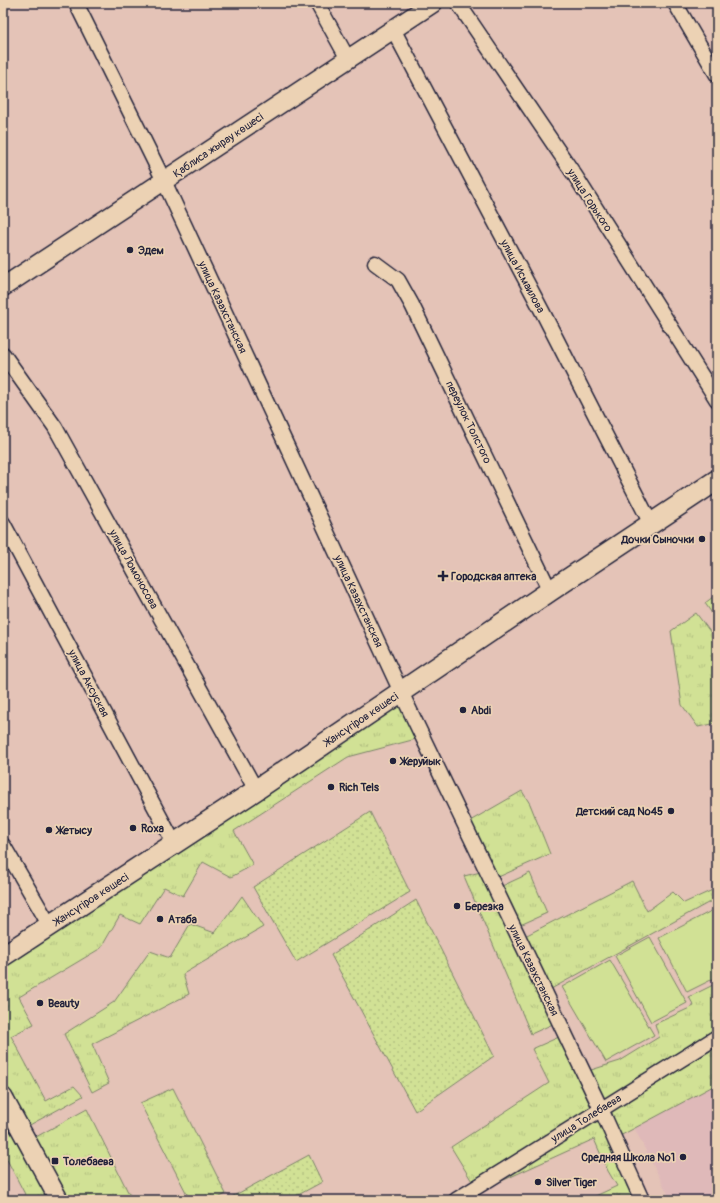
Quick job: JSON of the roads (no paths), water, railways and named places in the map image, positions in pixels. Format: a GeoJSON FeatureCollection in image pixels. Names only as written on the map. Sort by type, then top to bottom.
{"type":"FeatureCollection","features":[{"type":"Feature","properties":{"kind":"main road","name":"Жансүгіров көшесі"},"geometry":{"type":"LineString","coordinates":[[3,956],[256,790],[550,590],[717,480]]}},
{"type":"Feature","properties":{"kind":"street","name":"улица Казахстанская"},"geometry":{"type":"LineString","coordinates":[[76,3],[164,181],[401,692],[601,1109],[642,1200]]}},
{"type":"Feature","properties":{"kind":"street"},"geometry":{"type":"LineString","coordinates":[[318,3],[348,59]]}},
{"type":"Feature","properties":{"kind":"street","name":"Қаблиса жырау көшесі"},"geometry":{"type":"LineString","coordinates":[[3,287],[432,3]]}},
{"type":"Feature","properties":{"kind":"street","name":"улица Горького"},"geometry":{"type":"LineString","coordinates":[[458,3],[576,177],[717,400]]}},
{"type":"Feature","properties":{"kind":"street"},"geometry":{"type":"LineString","coordinates":[[675,3],[717,75]]}},
{"type":"Feature","properties":{"kind":"street","name":"улица Исмаилова"},"geometry":{"type":"LineString","coordinates":[[393,30],[542,311],[651,524]]}},
{"type":"Feature","properties":{"kind":"street","name":"переулок Толстого"},"geometry":{"type":"LineString","coordinates":[[375,263],[398,280],[412,305],[550,590]]}},
{"type":"Feature","properties":{"kind":"street","name":"улица Ломоносова"},"geometry":{"type":"LineString","coordinates":[[3,354],[55,427],[256,790]]}},
{"type":"Feature","properties":{"kind":"street","name":"улица Аксуская"},"geometry":{"type":"LineString","coordinates":[[3,523],[174,843]]}},
{"type":"Feature","properties":{"kind":"street"},"geometry":{"type":"LineString","coordinates":[[3,845],[50,926]]}},
{"type":"Feature","properties":{"kind":"street","name":"улица Толебаева"},"geometry":{"type":"LineString","coordinates":[[456,1200],[717,1037]]}},
{"type":"Feature","properties":{"kind":"street"},"geometry":{"type":"LineString","coordinates":[[3,1097],[59,1200]]}},
{"type":"Feature","properties":{"kind":"place","name":"Эдем"},"geometry":{"type":"Point","coordinates":[130,250]}},
{"type":"Feature","properties":{"kind":"place","name":"Дочки Сыночки"},"geometry":{"type":"Point","coordinates":[702,539]}},
{"type":"Feature","properties":{"kind":"place","name":"Городская аптека"},"geometry":{"type":"Point","coordinates":[443,576]}},
{"type":"Feature","properties":{"kind":"place","name":"Abdi"},"geometry":{"type":"Point","coordinates":[463,710]}},
{"type":"Feature","properties":{"kind":"place","name":"Жеруйык"},"geometry":{"type":"Point","coordinates":[393,761]}},
{"type":"Feature","properties":{"kind":"place","name":"Rich Tels"},"geometry":{"type":"Point","coordinates":[331,787]}},
{"type":"Feature","properties":{"kind":"place","name":"Детский сад №45"},"geometry":{"type":"Point","coordinates":[671,811]}},
{"type":"Feature","properties":{"kind":"place","name":"Roxa"},"geometry":{"type":"Point","coordinates":[133,828]}},
{"type":"Feature","properties":{"kind":"place","name":"Жетысу"},"geometry":{"type":"Point","coordinates":[49,830]}},
{"type":"Feature","properties":{"kind":"place","name":"Березка"},"geometry":{"type":"Point","coordinates":[457,906]}},
{"type":"Feature","properties":{"kind":"place","name":"Атаба"},"geometry":{"type":"Point","coordinates":[160,919]}},
{"type":"Feature","properties":{"kind":"place","name":"Beauty"},"geometry":{"type":"Point","coordinates":[40,1003]}},
{"type":"Feature","properties":{"kind":"place","name":"Средняя Школа №1"},"geometry":{"type":"Point","coordinates":[683,1157]}},
{"type":"Feature","properties":{"kind":"place","name":"Толебаева"},"geometry":{"type":"Point","coordinates":[55,1161]}},
{"type":"Feature","properties":{"kind":"place","name":"Silver Tiger"},"geometry":{"type":"Point","coordinates":[538,1182]}}]}
